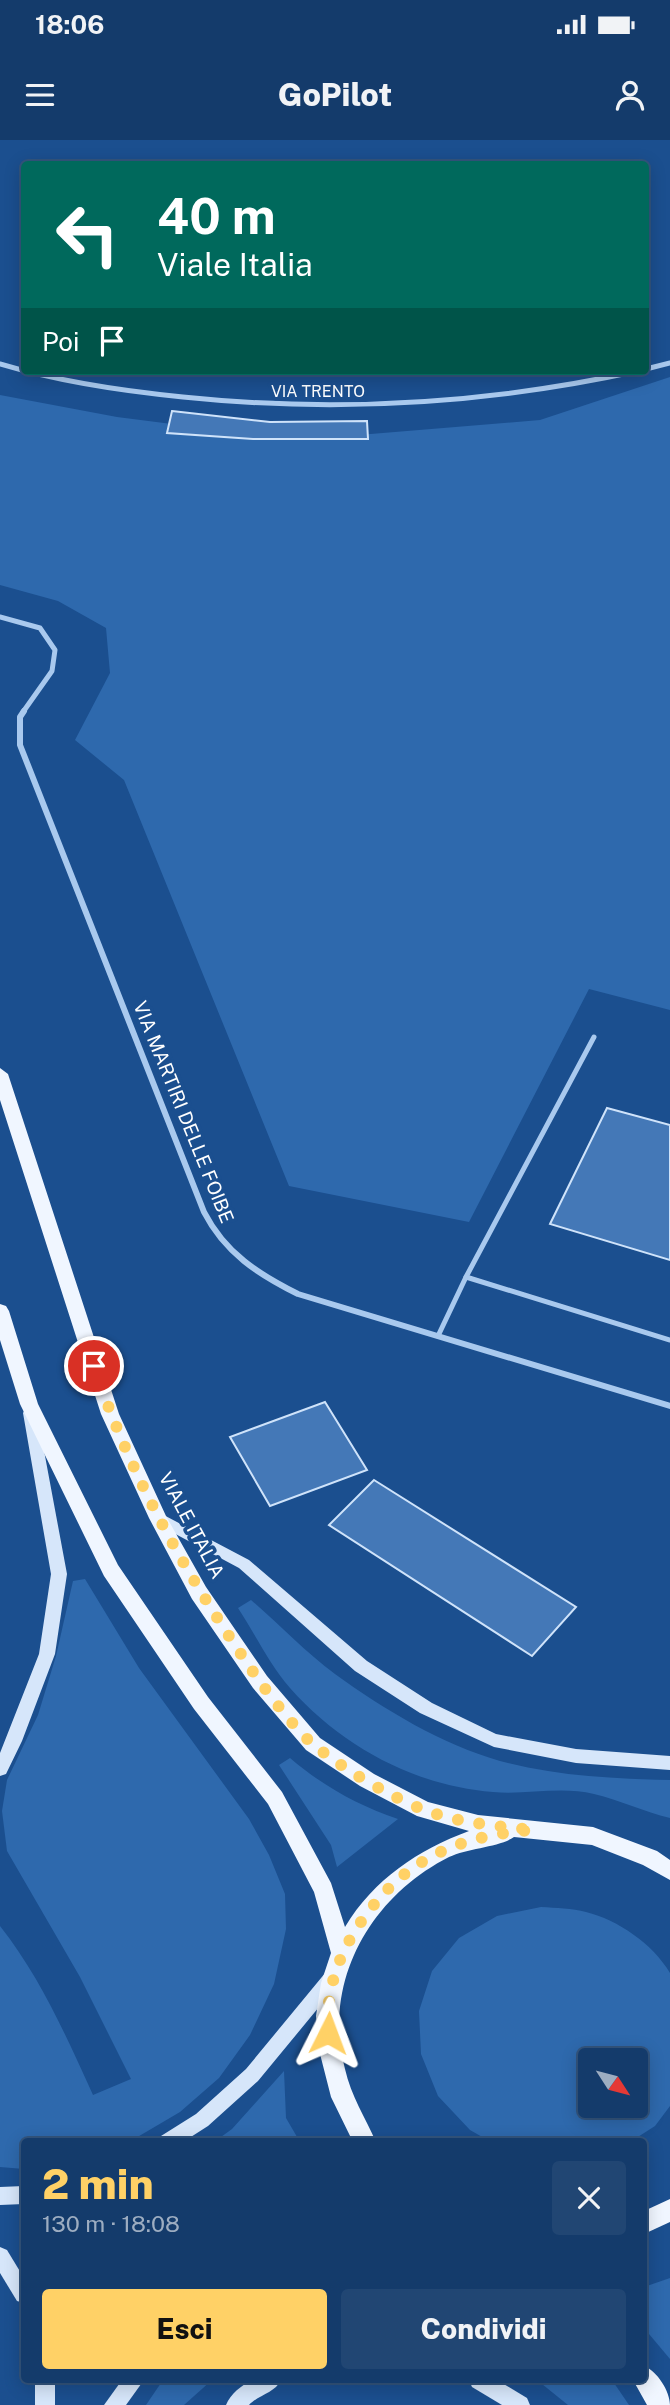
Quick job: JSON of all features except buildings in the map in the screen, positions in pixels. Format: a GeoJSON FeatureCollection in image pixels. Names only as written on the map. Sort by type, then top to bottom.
{"type":"FeatureCollection","features":[{"type":"Feature","properties":{"kind":"main road","name":"VIALE ITALIA"},"geometry":{"type":"LineString","coordinates":[[0,1074],[110,1414],[158,1518],[199,1593],[245,1660],[313,1744],[367,1780],[424,1810],[478,1824],[593,1836],[660,1856],[670,1871]]}},
{"type":"Feature","properties":{"kind":"main road"},"geometry":{"type":"LineString","coordinates":[[0,1311],[29,1404],[59,1574],[47,1654],[14,1741],[0,1769]]}},
{"type":"Feature","properties":{"kind":"main road"},"geometry":{"type":"LineString","coordinates":[[29,1404],[111,1570],[201,1703],[275,1798],[324,1890],[342,1953]]}},
{"type":"Feature","properties":{"kind":"main road"},"geometry":{"type":"LineString","coordinates":[[158,1518],[244,1564],[361,1667],[437,1713],[494,1740],[576,1756],[670,1763]]}},
{"type":"Feature","properties":{"kind":"main road","name":"VIALE ITALIA"},"geometry":{"type":"LineString","coordinates":[[362,2138],[338,2088],[329,2053],[327,2014],[333,1977],[342,1953],[374,1901],[401,1876],[433,1855],[467,1841],[500,1833],[534,1830]]}},
{"type":"Feature","properties":{"kind":"main road","name":"VIALE ITALIA"},"geometry":{"type":"LineString","coordinates":[[173,2138],[202,2120],[252,2075],[333,1977]]}},
{"type":"Feature","properties":{"kind":"main road"},"geometry":{"type":"LineString","coordinates":[[0,2196],[21,2195]]}},
{"type":"Feature","properties":{"kind":"main road"},"geometry":{"type":"LineString","coordinates":[[647,2222],[670,2210]]}},
{"type":"Feature","properties":{"kind":"main road"},"geometry":{"type":"LineString","coordinates":[[0,2256],[21,2289]]}},
{"type":"Feature","properties":{"kind":"main road"},"geometry":{"type":"LineString","coordinates":[[44,2383],[45,2405]]}},
{"type":"Feature","properties":{"kind":"main road"},"geometry":{"type":"LineString","coordinates":[[114,2405],[132,2383]]}},
{"type":"Feature","properties":{"kind":"main road"},"geometry":{"type":"LineString","coordinates":[[236,2405],[247,2393],[265,2383]]}},
{"type":"Feature","properties":{"kind":"main road"},"geometry":{"type":"LineString","coordinates":[[484,2383],[520,2405]]}},
{"type":"Feature","properties":{"kind":"main road"},"geometry":{"type":"LineString","coordinates":[[647,2383],[661,2405]]}},
{"type":"Feature","properties":{"kind":"street"},"geometry":{"type":"LineString","coordinates":[[649,368],[670,363]]}},
{"type":"Feature","properties":{"kind":"street","name":"VIA TRENTO"},"geometry":{"type":"LineString","coordinates":[[0,364],[21,369]]}},
{"type":"Feature","properties":{"kind":"street","name":"VIA TRENTO"},"geometry":{"type":"LineString","coordinates":[[44,375],[144,393],[302,405],[462,399],[539,390],[617,375]]}},
{"type":"Feature","properties":{"kind":"street","name":"VIA MARTIRI DELLE FOIBE"},"geometry":{"type":"LineString","coordinates":[[0,617],[40,628],[55,650],[52,671],[20,717],[20,745],[211,1227],[229,1251],[260,1276],[298,1294],[670,1406]]}},
{"type":"Feature","properties":{"kind":"lane"},"geometry":{"type":"LineString","coordinates":[[438,1336],[466,1277],[594,1037]]}},
{"type":"Feature","properties":{"kind":"lane"},"geometry":{"type":"LineString","coordinates":[[466,1277],[670,1340]]}},
{"type":"Feature","properties":{"kind":"shaded area"},"geometry":{"type":"Polygon","coordinates":[[[670,377],[670,1010],[589,989],[469,1222],[289,1186],[124,780],[75,740],[110,673],[106,628],[58,601],[0,585],[0,395],[117,417],[298,440],[540,420],[670,377]]]}},
{"type":"Feature","properties":{"kind":"shaded area"},"geometry":{"type":"Polygon","coordinates":[[[85,1579],[139,1668],[249,1819],[269,1855],[285,1894],[286,1929],[274,1984],[250,2035],[219,2078],[180,2112],[136,2138],[21,2138],[21,2169],[0,2167],[0,1926],[40,1987],[63,2029],[93,2095],[131,2079],[80,1977],[7,1851],[2,1811],[7,1780],[38,1715],[56,1656],[73,1581],[85,1579]]]}},
{"type":"Feature","properties":{"kind":"shaded area"},"geometry":{"type":"Polygon","coordinates":[[[251,1600],[335,1674],[414,1725],[478,1754],[521,1766],[585,1776],[670,1780],[670,1818],[582,1792],[505,1793],[464,1788],[436,1782],[382,1760],[333,1728],[290,1688],[238,1608],[251,1600]]]}},
{"type":"Feature","properties":{"kind":"shaded area"},"geometry":{"type":"Polygon","coordinates":[[[290,1758],[341,1794],[398,1819],[337,1867],[331,1845],[279,1765],[290,1758]]]}},
{"type":"Feature","properties":{"kind":"shaded area"},"geometry":{"type":"Polygon","coordinates":[[[541,1907],[570,1909],[598,1916],[622,1927],[654,1952],[670,1973],[670,2106],[655,2126],[636,2138],[484,2138],[470,2130],[438,2096],[421,2054],[419,2011],[432,1971],[459,1938],[497,1916],[541,1907]]]}},
{"type":"Feature","properties":{"kind":"shaded area"},"geometry":{"type":"Polygon","coordinates":[[[284,2071],[286,2118],[298,2138],[220,2138],[232,2129],[284,2071]]]}},
{"type":"Feature","properties":{"kind":"shaded area"},"geometry":{"type":"Polygon","coordinates":[[[670,2278],[670,2359],[647,2332],[647,2286],[670,2278]]]}},
{"type":"Feature","properties":{"kind":"shaded area"},"geometry":{"type":"Polygon","coordinates":[[[161,2383],[209,2383],[184,2405],[146,2405],[161,2383]]]}},
{"type":"Feature","properties":{"kind":"shaded area"},"geometry":{"type":"Polygon","coordinates":[[[541,2383],[614,2383],[629,2405],[568,2405],[541,2383]]]}},
{"type":"Feature","properties":{"kind":"route"},"geometry":{"type":"LineString","coordinates":[[94,1366],[110,1414],[158,1518],[199,1593],[260,1682],[313,1744],[367,1780],[424,1810],[478,1824],[534,1830],[500,1833],[467,1841],[433,1855],[401,1876],[374,1901],[342,1953],[333,1977],[327,2014],[328,2033]]}}]}
